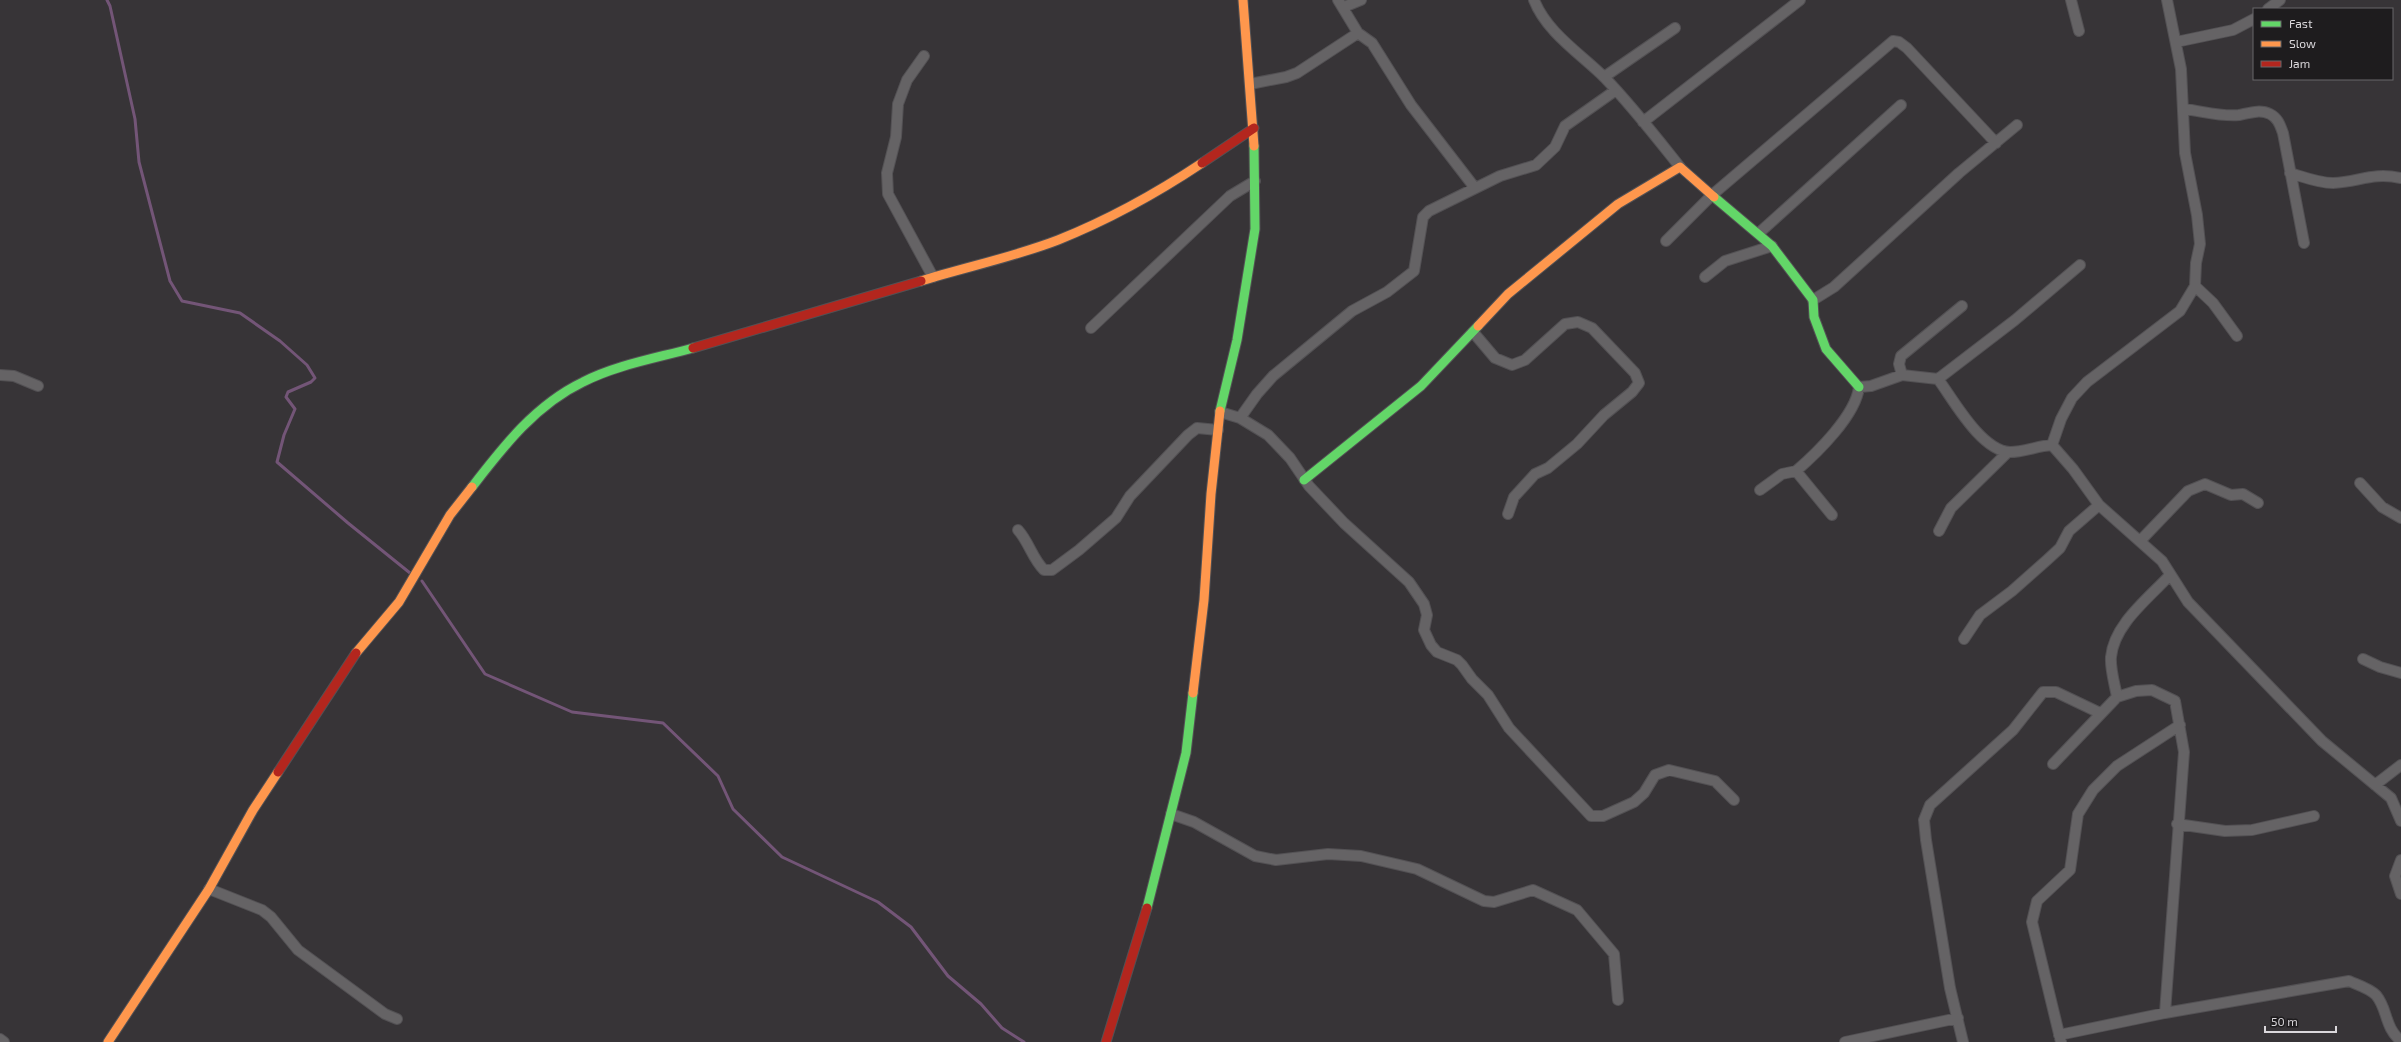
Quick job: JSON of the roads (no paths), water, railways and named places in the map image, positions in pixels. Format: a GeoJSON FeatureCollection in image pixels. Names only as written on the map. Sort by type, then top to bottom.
{"type":"FeatureCollection","features":[{"type":"Feature","properties":{"kind":"street"},"geometry":{"type":"LineString","coordinates":[[1106,1042],[1157,874],[1171,814],[1181,783],[1186,753],[1203,607],[1220,412],[1237,340],[1255,229],[1254,128],[1243,0]]}},
{"type":"Feature","properties":{"kind":"street"},"geometry":{"type":"LineString","coordinates":[[1361,0],[1341,4],[1358,33],[1372,44],[1411,105],[1475,188]]}},
{"type":"Feature","properties":{"kind":"street"},"geometry":{"type":"LineString","coordinates":[[1534,0],[1537,8],[1557,33],[1604,77],[1695,182],[1759,232],[1772,246],[1813,300],[1814,317],[1826,348],[1859,387],[1858,398],[1838,427],[1812,457],[1796,471],[1782,474],[1760,490]]}},
{"type":"Feature","properties":{"kind":"street"},"geometry":{"type":"LineString","coordinates":[[1643,122],[1800,0]]}},
{"type":"Feature","properties":{"kind":"street"},"geometry":{"type":"LineString","coordinates":[[2071,0],[2079,31]]}},
{"type":"Feature","properties":{"kind":"street"},"geometry":{"type":"LineString","coordinates":[[2052,445],[2061,419],[2072,398],[2087,382],[2180,311],[2195,286],[2196,263],[2200,244],[2197,215],[2186,153],[2181,70],[2167,0]]}},
{"type":"Feature","properties":{"kind":"street"},"geometry":{"type":"LineString","coordinates":[[2269,8],[2280,0]]}},
{"type":"Feature","properties":{"kind":"street"},"geometry":{"type":"LineString","coordinates":[[2176,42],[2233,30],[2253,20]]}},
{"type":"Feature","properties":{"kind":"street"},"geometry":{"type":"LineString","coordinates":[[1604,77],[1675,28]]}},
{"type":"Feature","properties":{"kind":"street"},"geometry":{"type":"LineString","coordinates":[[1250,84],[1286,77],[1297,73],[1358,33]]}},
{"type":"Feature","properties":{"kind":"street"},"geometry":{"type":"LineString","coordinates":[[1666,241],[1712,195],[1893,42],[1899,42],[1907,48],[1996,143]]}},
{"type":"Feature","properties":{"kind":"street"},"geometry":{"type":"LineString","coordinates":[[924,56],[907,80],[898,104],[896,137],[887,173],[888,194],[933,277]]}},
{"type":"Feature","properties":{"kind":"street"},"geometry":{"type":"LineString","coordinates":[[1240,418],[1257,394],[1273,376],[1352,311],[1387,292],[1414,271],[1423,217],[1435,206],[1500,176],[1536,165],[1555,148],[1565,126],[1616,90]]}},
{"type":"Feature","properties":{"kind":"street"},"geometry":{"type":"LineString","coordinates":[[1759,232],[1901,105]]}},
{"type":"Feature","properties":{"kind":"street"},"geometry":{"type":"LineString","coordinates":[[2184,109],[2218,114],[2238,115],[2260,111],[2269,113],[2278,120],[2304,243]]}},
{"type":"Feature","properties":{"kind":"street"},"geometry":{"type":"LineString","coordinates":[[1813,300],[1834,287],[2017,124]]}},
{"type":"Feature","properties":{"kind":"street"},"geometry":{"type":"LineString","coordinates":[[108,1042],[209,890],[253,810],[338,678],[366,639],[399,602],[450,515],[514,433],[545,406],[582,382],[605,373],[1057,240],[1114,215],[1174,182],[1254,128]]}},
{"type":"Feature","properties":{"kind":"street"},"geometry":{"type":"LineString","coordinates":[[1304,480],[1421,386],[1508,294],[1618,204],[1680,166]]}},
{"type":"Feature","properties":{"kind":"street"},"geometry":{"type":"LineString","coordinates":[[2290,173],[2321,182],[2334,183],[2371,175],[2401,178]]}},
{"type":"Feature","properties":{"kind":"street"},"geometry":{"type":"LineString","coordinates":[[1091,328],[1230,196],[1254,181]]}},
{"type":"Feature","properties":{"kind":"street"},"geometry":{"type":"LineString","coordinates":[[1705,277],[1725,261],[1772,246]]}},
{"type":"Feature","properties":{"kind":"street"},"geometry":{"type":"LineString","coordinates":[[1859,387],[1902,375],[1938,379],[2015,320],[2080,265]]}},
{"type":"Feature","properties":{"kind":"street"},"geometry":{"type":"LineString","coordinates":[[2195,286],[2213,303],[2237,336]]}},
{"type":"Feature","properties":{"kind":"street"},"geometry":{"type":"LineString","coordinates":[[1902,375],[1899,364],[1901,356],[1962,306]]}},
{"type":"Feature","properties":{"kind":"street"},"geometry":{"type":"LineString","coordinates":[[1473,332],[1494,358],[1512,365],[1525,360],[1566,324],[1578,322],[1592,328],[1636,373],[1639,383],[1632,392],[1604,415],[1577,444],[1548,468],[1534,474],[1514,497],[1508,514]]}},
{"type":"Feature","properties":{"kind":"street"},"geometry":{"type":"LineString","coordinates":[[0,375],[14,376],[38,386]]}},
{"type":"Feature","properties":{"kind":"street"},"geometry":{"type":"LineString","coordinates":[[1938,379],[1963,415],[1983,438],[1996,448],[2008,452],[2052,445]]}},
{"type":"Feature","properties":{"kind":"street"},"geometry":{"type":"LineString","coordinates":[[1220,412],[1240,418],[1268,435],[1290,458],[1304,480],[1344,523],[1409,582],[1424,604],[1427,615],[1424,630],[1431,646],[1437,652],[1462,664],[1472,680],[1488,696],[1509,728],[1591,816],[1604,816],[1634,802],[1644,792],[1655,775],[1669,770],[1715,781],[1734,800]]}},
{"type":"Feature","properties":{"kind":"street"},"geometry":{"type":"LineString","coordinates":[[1018,530],[1028,542],[1036,562],[1044,570],[1052,570],[1079,550],[1116,518],[1130,496],[1188,435],[1197,428],[1218,430]]}},
{"type":"Feature","properties":{"kind":"street"},"geometry":{"type":"LineString","coordinates":[[2052,445],[2073,469],[2099,505],[2141,540],[2162,561],[2188,602],[2322,741],[2391,798],[2401,821]]}},
{"type":"Feature","properties":{"kind":"street"},"geometry":{"type":"LineString","coordinates":[[1939,531],[1951,508],[2008,452]]}},
{"type":"Feature","properties":{"kind":"street"},"geometry":{"type":"LineString","coordinates":[[1796,471],[1832,515]]}},
{"type":"Feature","properties":{"kind":"street"},"geometry":{"type":"LineString","coordinates":[[2360,483],[2382,507],[2401,518]]}},
{"type":"Feature","properties":{"kind":"street"},"geometry":{"type":"LineString","coordinates":[[2141,540],[2188,491],[2198,486],[2205,484],[2231,495],[2243,494],[2258,503]]}},
{"type":"Feature","properties":{"kind":"street"},"geometry":{"type":"LineString","coordinates":[[1964,639],[1980,615],[2012,591],[2060,548],[2069,531],[2099,505]]}},
{"type":"Feature","properties":{"kind":"street"},"geometry":{"type":"LineString","coordinates":[[2117,697],[2111,658],[2115,640],[2124,626],[2170,575]]}},
{"type":"Feature","properties":{"kind":"street"},"geometry":{"type":"LineString","coordinates":[[2363,659],[2380,668],[2401,673]]}},
{"type":"Feature","properties":{"kind":"street"},"geometry":{"type":"LineString","coordinates":[[2053,764],[2100,713],[2117,697],[2136,691],[2152,690],[2175,702],[2184,752],[2177,824],[2165,1013]]}},
{"type":"Feature","properties":{"kind":"street"},"geometry":{"type":"LineString","coordinates":[[1963,1042],[1950,988],[1926,840],[1924,820],[1930,805],[2013,730],[2043,692],[2056,692],[2100,713]]}},
{"type":"Feature","properties":{"kind":"street"},"geometry":{"type":"LineString","coordinates":[[2180,725],[2117,766],[2093,790],[2078,814],[2070,870],[2037,901],[2032,922],[2060,1038],[2165,1013],[2349,981],[2368,989],[2377,996],[2392,1033],[2401,1041]]}},
{"type":"Feature","properties":{"kind":"street"},"geometry":{"type":"LineString","coordinates":[[2375,785],[2401,765]]}},
{"type":"Feature","properties":{"kind":"street"},"geometry":{"type":"LineString","coordinates":[[1171,814],[1194,822],[1255,856],[1276,860],[1328,854],[1361,856],[1417,869],[1484,901],[1494,902],[1527,890],[1538,892],[1577,910],[1609,946],[1616,963],[1616,991],[1618,1000]]}},
{"type":"Feature","properties":{"kind":"street"},"geometry":{"type":"LineString","coordinates":[[2177,824],[2225,831],[2239,831],[2252,830],[2314,816]]}},
{"type":"Feature","properties":{"kind":"street"},"geometry":{"type":"LineString","coordinates":[[2401,860],[2395,876],[2401,894]]}},
{"type":"Feature","properties":{"kind":"street"},"geometry":{"type":"LineString","coordinates":[[209,890],[262,910],[271,917],[298,950],[385,1014],[397,1019]]}},
{"type":"Feature","properties":{"kind":"street"},"geometry":{"type":"LineString","coordinates":[[1845,1042],[1878,1039],[1958,1018]]}},
{"type":"Feature","properties":{"kind":"street"},"geometry":{"type":"LineString","coordinates":[[0,1039],[4,1042]]}},
{"type":"Feature","properties":{"kind":"waterway"},"geometry":{"type":"LineString","coordinates":[[107,0],[110,6],[135,119],[139,162],[170,281],[182,301],[240,313],[280,341],[307,365],[315,378],[311,382],[288,392],[286,397],[295,409],[284,435],[277,462],[348,523],[410,573]]}},
{"type":"Feature","properties":{"kind":"waterway"},"geometry":{"type":"LineString","coordinates":[[422,581],[485,674],[572,712],[663,723],[718,776],[733,809],[782,857],[878,902],[911,927],[948,976],[981,1004],[1002,1028],[1024,1042]]}}]}
